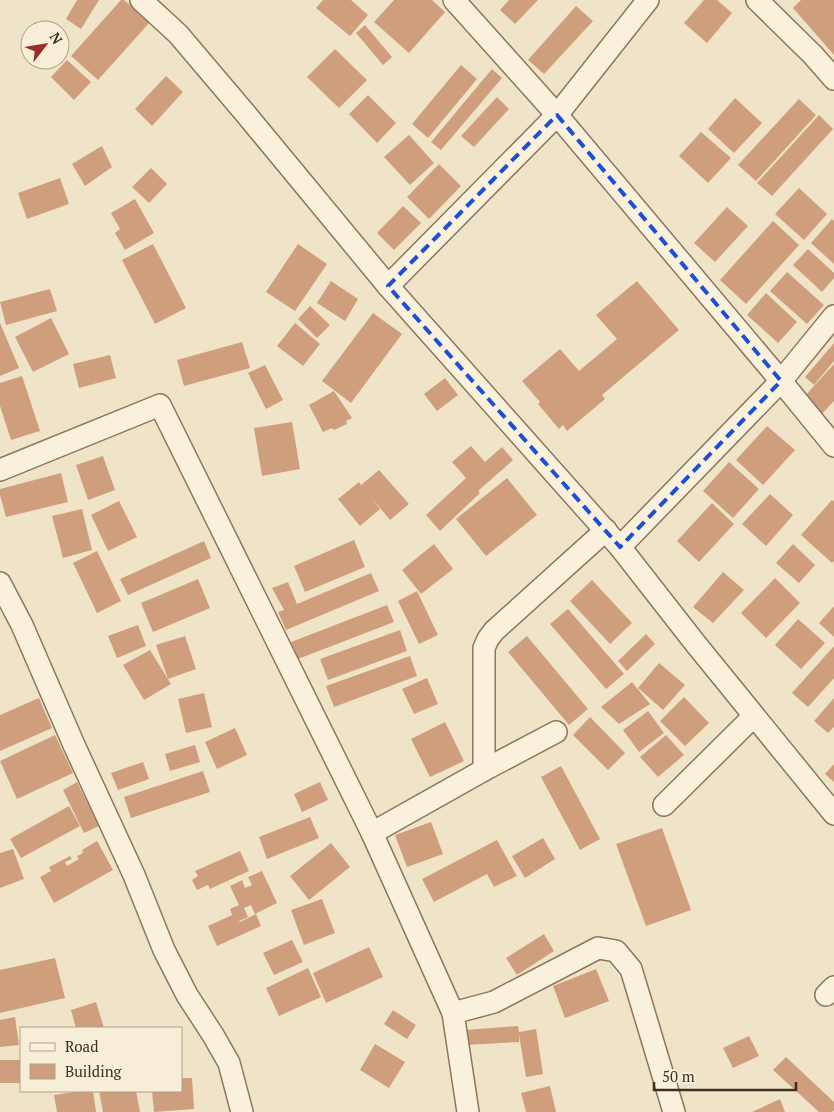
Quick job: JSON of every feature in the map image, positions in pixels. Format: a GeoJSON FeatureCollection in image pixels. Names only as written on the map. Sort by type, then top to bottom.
{"type":"FeatureCollection","features":[{"type":"Feature","properties":{"kind":"street"},"geometry":{"type":"LineString","coordinates":[[141,0],[178,34],[388,286],[620,546],[695,643],[834,814]]}},
{"type":"Feature","properties":{"kind":"street"},"geometry":{"type":"LineString","coordinates":[[454,0],[558,114],[834,446]]}},
{"type":"Feature","properties":{"kind":"street"},"geometry":{"type":"LineString","coordinates":[[388,286],[558,114],[648,0]]}},
{"type":"Feature","properties":{"kind":"street"},"geometry":{"type":"LineString","coordinates":[[757,0],[834,78]]}},
{"type":"Feature","properties":{"kind":"street"},"geometry":{"type":"LineString","coordinates":[[620,546],[781,381],[834,316]]}},
{"type":"Feature","properties":{"kind":"street"},"geometry":{"type":"LineString","coordinates":[[0,470],[160,405],[372,833],[453,1013],[468,1112]]}},
{"type":"Feature","properties":{"kind":"street"},"geometry":{"type":"LineString","coordinates":[[484,770],[484,648],[488,638],[606,530]]}},
{"type":"Feature","properties":{"kind":"street"},"geometry":{"type":"LineString","coordinates":[[0,583],[22,625],[74,745],[134,875],[164,950],[188,995],[229,1063],[242,1112]]}},
{"type":"Feature","properties":{"kind":"street"},"geometry":{"type":"LineString","coordinates":[[664,805],[754,716]]}},
{"type":"Feature","properties":{"kind":"street"},"geometry":{"type":"LineString","coordinates":[[372,833],[556,732]]}},
{"type":"Feature","properties":{"kind":"street"},"geometry":{"type":"LineString","coordinates":[[453,1013],[494,1002],[598,948],[616,951],[631,969],[674,1112]]}},
{"type":"Feature","properties":{"kind":"highlighted area"},"geometry":{"type":"Polygon","coordinates":[[[557,115],[781,381],[620,547],[388,286],[557,115]]]}},
{"type":"Feature","properties":{"kind":"building"},"geometry":{"type":"Polygon","coordinates":[[[77,0],[99,0],[81,29],[66,19],[77,0]]]}},
{"type":"Feature","properties":{"kind":"building"},"geometry":{"type":"Polygon","coordinates":[[[121,0],[124,0],[150,22],[98,80],[71,56],[121,0]]]}},
{"type":"Feature","properties":{"kind":"building"},"geometry":{"type":"Polygon","coordinates":[[[323,0],[351,0],[368,15],[350,36],[316,8],[323,0]]]}},
{"type":"Feature","properties":{"kind":"building"},"geometry":{"type":"Polygon","coordinates":[[[394,0],[432,0],[445,12],[409,53],[374,22],[394,0]]]}},
{"type":"Feature","properties":{"kind":"building"},"geometry":{"type":"Polygon","coordinates":[[[509,0],[538,0],[515,24],[500,10],[509,0]]]}},
{"type":"Feature","properties":{"kind":"building"},"geometry":{"type":"Polygon","coordinates":[[[704,0],[717,0],[732,13],[707,43],[684,23],[704,0]]]}},
{"type":"Feature","properties":{"kind":"building"},"geometry":{"type":"Polygon","coordinates":[[[801,0],[834,0],[834,55],[793,8],[801,0]]]}},
{"type":"Feature","properties":{"kind":"building"},"geometry":{"type":"Polygon","coordinates":[[[576,6],[593,21],[544,74],[528,60],[576,6]]]}},
{"type":"Feature","properties":{"kind":"building"},"geometry":{"type":"Polygon","coordinates":[[[365,25],[392,57],[383,65],[356,33],[365,25]]]}},
{"type":"Feature","properties":{"kind":"building"},"geometry":{"type":"Polygon","coordinates":[[[335,49],[367,80],[339,108],[307,77],[335,49]]]}},
{"type":"Feature","properties":{"kind":"building"},"geometry":{"type":"Polygon","coordinates":[[[70,63],[91,82],[74,100],[51,77],[58,70],[70,70],[70,63]]]}},
{"type":"Feature","properties":{"kind":"building"},"geometry":{"type":"Polygon","coordinates":[[[461,65],[477,79],[428,138],[412,124],[461,65]]]}},
{"type":"Feature","properties":{"kind":"building"},"geometry":{"type":"Polygon","coordinates":[[[492,69],[502,78],[441,150],[431,142],[492,69]]]}},
{"type":"Feature","properties":{"kind":"building"},"geometry":{"type":"Polygon","coordinates":[[[166,76],[183,92],[152,126],[135,109],[166,76]]]}},
{"type":"Feature","properties":{"kind":"building"},"geometry":{"type":"Polygon","coordinates":[[[368,95],[396,123],[377,143],[349,114],[368,95]]]}},
{"type":"Feature","properties":{"kind":"building"},"geometry":{"type":"Polygon","coordinates":[[[497,97],[509,109],[474,147],[461,136],[497,97]]]}},
{"type":"Feature","properties":{"kind":"building"},"geometry":{"type":"Polygon","coordinates":[[[735,98],[762,123],[734,153],[708,129],[735,98]]]}},
{"type":"Feature","properties":{"kind":"building"},"geometry":{"type":"Polygon","coordinates":[[[799,99],[816,115],[756,181],[738,165],[799,99]]]}},
{"type":"Feature","properties":{"kind":"building"},"geometry":{"type":"Polygon","coordinates":[[[819,115],[833,129],[772,196],[757,183],[819,115]]]}},
{"type":"Feature","properties":{"kind":"building"},"geometry":{"type":"Polygon","coordinates":[[[701,132],[731,158],[708,183],[679,156],[701,132]]]}},
{"type":"Feature","properties":{"kind":"building"},"geometry":{"type":"Polygon","coordinates":[[[409,135],[434,163],[410,185],[384,157],[409,135]]]}},
{"type":"Feature","properties":{"kind":"building"},"geometry":{"type":"Polygon","coordinates":[[[102,146],[112,167],[85,186],[72,164],[102,146]]]}},
{"type":"Feature","properties":{"kind":"building"},"geometry":{"type":"Polygon","coordinates":[[[439,164],[461,186],[429,219],[407,197],[439,164]]]}},
{"type":"Feature","properties":{"kind":"building"},"geometry":{"type":"Polygon","coordinates":[[[151,168],[167,184],[149,203],[132,187],[151,168]]]}},
{"type":"Feature","properties":{"kind":"building"},"geometry":{"type":"Polygon","coordinates":[[[60,178],[69,204],[27,219],[18,193],[60,178]]]}},
{"type":"Feature","properties":{"kind":"building"},"geometry":{"type":"Polygon","coordinates":[[[799,188],[827,214],[804,240],[775,214],[799,188]]]}},
{"type":"Feature","properties":{"kind":"building"},"geometry":{"type":"Polygon","coordinates":[[[135,199],[154,233],[125,250],[115,233],[120,229],[111,213],[135,199]]]}},
{"type":"Feature","properties":{"kind":"building"},"geometry":{"type":"Polygon","coordinates":[[[403,206],[421,223],[394,250],[377,233],[403,206]]]}},
{"type":"Feature","properties":{"kind":"building"},"geometry":{"type":"Polygon","coordinates":[[[727,207],[748,226],[715,262],[694,243],[727,207]]]}},
{"type":"Feature","properties":{"kind":"building"},"geometry":{"type":"Polygon","coordinates":[[[832,219],[834,221],[834,264],[811,243],[832,219]]]}},
{"type":"Feature","properties":{"kind":"building"},"geometry":{"type":"Polygon","coordinates":[[[773,221],[799,245],[746,304],[720,280],[773,221]]]}},
{"type":"Feature","properties":{"kind":"building"},"geometry":{"type":"Polygon","coordinates":[[[153,244],[186,308],[155,324],[122,260],[153,244]]]}},
{"type":"Feature","properties":{"kind":"building"},"geometry":{"type":"Polygon","coordinates":[[[298,244],[327,264],[295,311],[266,292],[298,244]]]}},
{"type":"Feature","properties":{"kind":"building"},"geometry":{"type":"Polygon","coordinates":[[[808,249],[834,273],[834,278],[822,292],[793,265],[808,249]]]}},
{"type":"Feature","properties":{"kind":"building"},"geometry":{"type":"Polygon","coordinates":[[[787,272],[824,305],[807,324],[770,291],[787,272]]]}},
{"type":"Feature","properties":{"kind":"building"},"geometry":{"type":"Polygon","coordinates":[[[331,281],[358,299],[345,321],[317,303],[331,281]]]}},
{"type":"Feature","properties":{"kind":"building"},"geometry":{"type":"Polygon","coordinates":[[[637,281],[679,330],[602,395],[605,399],[567,431],[563,425],[559,429],[522,381],[560,349],[579,371],[617,339],[596,315],[637,281]]]}},
{"type":"Feature","properties":{"kind":"building"},"geometry":{"type":"Polygon","coordinates":[[[50,289],[57,311],[6,325],[0,302],[50,289]]]}},
{"type":"Feature","properties":{"kind":"building"},"geometry":{"type":"Polygon","coordinates":[[[766,293],[797,322],[778,343],[747,315],[766,293]]]}},
{"type":"Feature","properties":{"kind":"building"},"geometry":{"type":"Polygon","coordinates":[[[310,306],[330,325],[317,338],[298,319],[310,306]]]}},
{"type":"Feature","properties":{"kind":"building"},"geometry":{"type":"Polygon","coordinates":[[[373,313],[402,334],[351,403],[322,381],[373,313]]]}},
{"type":"Feature","properties":{"kind":"building"},"geometry":{"type":"Polygon","coordinates":[[[51,318],[69,354],[33,372],[15,337],[51,318]]]}},
{"type":"Feature","properties":{"kind":"building"},"geometry":{"type":"Polygon","coordinates":[[[0,323],[19,368],[0,376],[0,323]]]}},
{"type":"Feature","properties":{"kind":"building"},"geometry":{"type":"Polygon","coordinates":[[[295,323],[320,344],[303,366],[277,346],[295,323]]]}},
{"type":"Feature","properties":{"kind":"building"},"geometry":{"type":"Polygon","coordinates":[[[242,342],[250,368],[184,386],[177,360],[242,342]]]}},
{"type":"Feature","properties":{"kind":"building"},"geometry":{"type":"Polygon","coordinates":[[[834,343],[834,361],[814,385],[805,377],[834,343]]]}},
{"type":"Feature","properties":{"kind":"building"},"geometry":{"type":"Polygon","coordinates":[[[110,355],[116,378],[79,388],[73,364],[110,355]]]}},
{"type":"Feature","properties":{"kind":"building"},"geometry":{"type":"Polygon","coordinates":[[[834,364],[834,401],[821,415],[803,398],[834,364]]]}},
{"type":"Feature","properties":{"kind":"building"},"geometry":{"type":"Polygon","coordinates":[[[265,365],[283,400],[266,409],[248,373],[265,365]]]}},
{"type":"Feature","properties":{"kind":"building"},"geometry":{"type":"Polygon","coordinates":[[[22,376],[40,431],[11,440],[0,406],[0,383],[22,376]]]}},
{"type":"Feature","properties":{"kind":"building"},"geometry":{"type":"Polygon","coordinates":[[[445,378],[458,395],[437,411],[424,394],[445,378]]]}},
{"type":"Feature","properties":{"kind":"building"},"geometry":{"type":"Polygon","coordinates":[[[334,391],[352,418],[346,421],[347,424],[334,430],[332,428],[323,432],[309,405],[334,391]]]}},
{"type":"Feature","properties":{"kind":"building"},"geometry":{"type":"Polygon","coordinates":[[[292,422],[300,469],[262,476],[254,428],[292,422]]]}},
{"type":"Feature","properties":{"kind":"building"},"geometry":{"type":"Polygon","coordinates":[[[767,426],[795,450],[763,485],[736,460],[767,426]]]}},
{"type":"Feature","properties":{"kind":"building"},"geometry":{"type":"Polygon","coordinates":[[[471,446],[485,462],[502,447],[513,460],[478,491],[480,493],[440,531],[426,515],[466,478],[452,462],[471,446]]]}},
{"type":"Feature","properties":{"kind":"building"},"geometry":{"type":"Polygon","coordinates":[[[103,456],[115,490],[88,500],[76,465],[103,456]]]}},
{"type":"Feature","properties":{"kind":"building"},"geometry":{"type":"Polygon","coordinates":[[[729,462],[759,489],[733,518],[703,491],[729,462]]]}},
{"type":"Feature","properties":{"kind":"building"},"geometry":{"type":"Polygon","coordinates":[[[379,470],[409,504],[390,520],[371,497],[380,509],[360,526],[338,499],[359,482],[361,485],[379,470]]]}},
{"type":"Feature","properties":{"kind":"building"},"geometry":{"type":"Polygon","coordinates":[[[61,473],[68,502],[6,517],[0,489],[61,473]]]}},
{"type":"Feature","properties":{"kind":"building"},"geometry":{"type":"Polygon","coordinates":[[[507,478],[537,515],[486,556],[456,519],[507,478]]]}},
{"type":"Feature","properties":{"kind":"building"},"geometry":{"type":"Polygon","coordinates":[[[770,494],[793,515],[766,546],[742,524],[770,494]]]}},
{"type":"Feature","properties":{"kind":"building"},"geometry":{"type":"Polygon","coordinates":[[[832,500],[834,501],[834,561],[832,563],[801,535],[832,500]]]}},
{"type":"Feature","properties":{"kind":"building"},"geometry":{"type":"Polygon","coordinates":[[[119,501],[137,537],[108,551],[91,515],[119,501]]]}},
{"type":"Feature","properties":{"kind":"building"},"geometry":{"type":"Polygon","coordinates":[[[712,503],[734,524],[699,562],[677,541],[712,503]]]}},
{"type":"Feature","properties":{"kind":"building"},"geometry":{"type":"Polygon","coordinates":[[[82,509],[92,550],[63,558],[52,516],[82,509]]]}},
{"type":"Feature","properties":{"kind":"building"},"geometry":{"type":"Polygon","coordinates":[[[354,540],[365,567],[305,592],[294,566],[354,540]]]}},
{"type":"Feature","properties":{"kind":"building"},"geometry":{"type":"Polygon","coordinates":[[[204,541],[211,558],[128,595],[120,579],[204,541]]]}},
{"type":"Feature","properties":{"kind":"building"},"geometry":{"type":"Polygon","coordinates":[[[434,544],[453,569],[421,594],[402,570],[434,544]]]}},
{"type":"Feature","properties":{"kind":"building"},"geometry":{"type":"Polygon","coordinates":[[[793,544],[815,565],[799,583],[776,563],[793,544]]]}},
{"type":"Feature","properties":{"kind":"building"},"geometry":{"type":"Polygon","coordinates":[[[97,551],[121,601],[97,613],[73,563],[97,551]]]}},
{"type":"Feature","properties":{"kind":"building"},"geometry":{"type":"Polygon","coordinates":[[[723,572],[744,590],[713,623],[693,607],[723,572]]]}},
{"type":"Feature","properties":{"kind":"building"},"geometry":{"type":"Polygon","coordinates":[[[371,573],[379,591],[286,630],[278,612],[284,610],[272,588],[288,582],[297,604],[371,573]]]}},
{"type":"Feature","properties":{"kind":"building"},"geometry":{"type":"Polygon","coordinates":[[[775,578],[800,603],[766,638],[741,613],[775,578]]]}},
{"type":"Feature","properties":{"kind":"building"},"geometry":{"type":"Polygon","coordinates":[[[198,579],[210,608],[153,632],[141,603],[198,579]]]}},
{"type":"Feature","properties":{"kind":"building"},"geometry":{"type":"Polygon","coordinates":[[[592,580],[632,623],[610,644],[570,601],[592,580]]]}},
{"type":"Feature","properties":{"kind":"building"},"geometry":{"type":"Polygon","coordinates":[[[417,591],[438,635],[419,644],[398,601],[417,591]]]}},
{"type":"Feature","properties":{"kind":"building"},"geometry":{"type":"Polygon","coordinates":[[[387,605],[394,622],[298,659],[291,642],[387,605]]]}},
{"type":"Feature","properties":{"kind":"building"},"geometry":{"type":"Polygon","coordinates":[[[834,606],[834,637],[819,623],[834,606]]]}},
{"type":"Feature","properties":{"kind":"building"},"geometry":{"type":"Polygon","coordinates":[[[568,609],[624,674],[606,689],[550,624],[568,609]]]}},
{"type":"Feature","properties":{"kind":"building"},"geometry":{"type":"Polygon","coordinates":[[[798,619],[825,643],[801,669],[775,645],[798,619]]]}},
{"type":"Feature","properties":{"kind":"building"},"geometry":{"type":"Polygon","coordinates":[[[138,625],[146,646],[117,658],[108,636],[138,625]]]}},
{"type":"Feature","properties":{"kind":"building"},"geometry":{"type":"Polygon","coordinates":[[[400,630],[407,651],[328,680],[320,659],[400,630]]]}},
{"type":"Feature","properties":{"kind":"building"},"geometry":{"type":"Polygon","coordinates":[[[646,634],[655,644],[627,671],[618,661],[646,634]]]}},
{"type":"Feature","properties":{"kind":"building"},"geometry":{"type":"Polygon","coordinates":[[[185,636],[196,669],[168,679],[156,645],[185,636]]]}},
{"type":"Feature","properties":{"kind":"building"},"geometry":{"type":"Polygon","coordinates":[[[527,636],[588,709],[569,725],[508,652],[527,636]]]}},
{"type":"Feature","properties":{"kind":"building"},"geometry":{"type":"Polygon","coordinates":[[[834,646],[834,678],[808,707],[792,693],[834,646]]]}},
{"type":"Feature","properties":{"kind":"building"},"geometry":{"type":"Polygon","coordinates":[[[150,650],[171,684],[144,700],[123,665],[150,650]]]}},
{"type":"Feature","properties":{"kind":"building"},"geometry":{"type":"Polygon","coordinates":[[[410,656],[417,676],[334,707],[326,686],[410,656]]]}},
{"type":"Feature","properties":{"kind":"building"},"geometry":{"type":"Polygon","coordinates":[[[659,663],[685,685],[663,710],[638,688],[659,663]]]}},
{"type":"Feature","properties":{"kind":"building"},"geometry":{"type":"Polygon","coordinates":[[[427,678],[438,704],[414,714],[402,689],[427,678]]]}},
{"type":"Feature","properties":{"kind":"building"},"geometry":{"type":"Polygon","coordinates":[[[632,682],[650,704],[619,724],[601,707],[632,682]]]}},
{"type":"Feature","properties":{"kind":"building"},"geometry":{"type":"Polygon","coordinates":[[[204,693],[212,727],[186,733],[178,699],[204,693]]]}},
{"type":"Feature","properties":{"kind":"building"},"geometry":{"type":"Polygon","coordinates":[[[684,697],[709,723],[685,746],[660,721],[684,697]]]}},
{"type":"Feature","properties":{"kind":"building"},"geometry":{"type":"Polygon","coordinates":[[[39,698],[52,728],[0,751],[0,715],[39,698]]]}},
{"type":"Feature","properties":{"kind":"building"},"geometry":{"type":"Polygon","coordinates":[[[834,698],[834,727],[828,733],[814,721],[834,698]]]}},
{"type":"Feature","properties":{"kind":"building"},"geometry":{"type":"Polygon","coordinates":[[[648,711],[664,733],[639,752],[623,730],[648,711]]]}},
{"type":"Feature","properties":{"kind":"building"},"geometry":{"type":"Polygon","coordinates":[[[590,717],[625,753],[608,770],[573,735],[590,717]]]}},
{"type":"Feature","properties":{"kind":"building"},"geometry":{"type":"Polygon","coordinates":[[[445,722],[464,761],[430,777],[411,739],[445,722]]]}},
{"type":"Feature","properties":{"kind":"building"},"geometry":{"type":"Polygon","coordinates":[[[235,728],[247,755],[217,769],[205,742],[235,728]]]}},
{"type":"Feature","properties":{"kind":"building"},"geometry":{"type":"Polygon","coordinates":[[[55,735],[73,773],[17,799],[0,761],[55,735]]]}},
{"type":"Feature","properties":{"kind":"building"},"geometry":{"type":"Polygon","coordinates":[[[666,735],[684,755],[658,777],[640,757],[666,735]]]}},
{"type":"Feature","properties":{"kind":"building"},"geometry":{"type":"Polygon","coordinates":[[[195,745],[200,762],[170,771],[165,754],[195,745]]]}},
{"type":"Feature","properties":{"kind":"building"},"geometry":{"type":"Polygon","coordinates":[[[143,762],[149,779],[118,790],[111,773],[143,762]]]}},
{"type":"Feature","properties":{"kind":"building"},"geometry":{"type":"Polygon","coordinates":[[[834,764],[834,782],[825,774],[834,764]]]}},
{"type":"Feature","properties":{"kind":"building"},"geometry":{"type":"Polygon","coordinates":[[[561,766],[600,839],[580,850],[541,777],[561,766]]]}},
{"type":"Feature","properties":{"kind":"building"},"geometry":{"type":"Polygon","coordinates":[[[203,771],[210,792],[131,818],[124,797],[203,771]]]}},
{"type":"Feature","properties":{"kind":"building"},"geometry":{"type":"Polygon","coordinates":[[[77,782],[99,826],[84,833],[63,790],[77,782]]]}},
{"type":"Feature","properties":{"kind":"building"},"geometry":{"type":"Polygon","coordinates":[[[320,782],[328,800],[302,812],[294,794],[320,782]]]}},
{"type":"Feature","properties":{"kind":"building"},"geometry":{"type":"Polygon","coordinates":[[[69,806],[80,826],[21,858],[10,839],[69,806]]]}},
{"type":"Feature","properties":{"kind":"building"},"geometry":{"type":"Polygon","coordinates":[[[310,817],[319,838],[267,859],[259,837],[310,817]]]}},
{"type":"Feature","properties":{"kind":"building"},"geometry":{"type":"Polygon","coordinates":[[[431,822],[443,854],[407,867],[395,835],[431,822]]]}},
{"type":"Feature","properties":{"kind":"building"},"geometry":{"type":"Polygon","coordinates":[[[662,828],[691,910],[646,926],[616,844],[662,828]]]}},
{"type":"Feature","properties":{"kind":"building"},"geometry":{"type":"Polygon","coordinates":[[[543,838],[555,859],[525,878],[512,856],[543,838]]]}},
{"type":"Feature","properties":{"kind":"building"},"geometry":{"type":"Polygon","coordinates":[[[497,840],[517,876],[494,887],[487,874],[434,902],[422,879],[497,840]]]}},
{"type":"Feature","properties":{"kind":"building"},"geometry":{"type":"Polygon","coordinates":[[[97,841],[113,870],[54,903],[40,877],[51,871],[49,867],[70,856],[72,859],[65,862],[67,866],[79,859],[77,856],[83,853],[82,850],[97,841]]]}},
{"type":"Feature","properties":{"kind":"building"},"geometry":{"type":"Polygon","coordinates":[[[331,843],[350,867],[309,900],[290,876],[331,843]]]}},
{"type":"Feature","properties":{"kind":"building"},"geometry":{"type":"Polygon","coordinates":[[[13,849],[24,879],[0,888],[0,853],[13,849]]]}},
{"type":"Feature","properties":{"kind":"building"},"geometry":{"type":"Polygon","coordinates":[[[240,851],[249,871],[210,889],[208,885],[197,890],[192,880],[198,876],[195,871],[240,851]]]}},
{"type":"Feature","properties":{"kind":"building"},"geometry":{"type":"Polygon","coordinates":[[[262,871],[277,903],[255,914],[251,905],[244,908],[248,917],[239,921],[256,914],[261,926],[217,946],[208,926],[232,915],[230,909],[239,905],[230,886],[242,880],[245,888],[252,885],[248,877],[262,871]]]}},
{"type":"Feature","properties":{"kind":"building"},"geometry":{"type":"Polygon","coordinates":[[[322,899],[335,933],[304,945],[291,910],[322,899]]]}},
{"type":"Feature","properties":{"kind":"building"},"geometry":{"type":"Polygon","coordinates":[[[544,934],[554,951],[517,975],[506,958],[544,934]]]}},
{"type":"Feature","properties":{"kind":"building"},"geometry":{"type":"Polygon","coordinates":[[[292,940],[303,962],[274,975],[263,953],[292,940]]]}},
{"type":"Feature","properties":{"kind":"building"},"geometry":{"type":"Polygon","coordinates":[[[369,947],[383,977],[326,1003],[313,973],[369,947]]]}},
{"type":"Feature","properties":{"kind":"building"},"geometry":{"type":"Polygon","coordinates":[[[55,958],[65,998],[0,1013],[0,970],[55,958]]]}},
{"type":"Feature","properties":{"kind":"building"},"geometry":{"type":"Polygon","coordinates":[[[308,968],[321,997],[279,1016],[266,988],[308,968]]]}},
{"type":"Feature","properties":{"kind":"building"},"geometry":{"type":"Polygon","coordinates":[[[596,969],[609,1001],[565,1018],[553,986],[596,969]]]}},
{"type":"Feature","properties":{"kind":"building"},"geometry":{"type":"Polygon","coordinates":[[[96,1002],[104,1027],[76,1027],[71,1010],[96,1002]]]}},
{"type":"Feature","properties":{"kind":"building"},"geometry":{"type":"Polygon","coordinates":[[[393,1010],[416,1025],[407,1039],[384,1024],[393,1010]]]}},
{"type":"Feature","properties":{"kind":"building"},"geometry":{"type":"Polygon","coordinates":[[[15,1017],[19,1045],[0,1047],[0,1020],[15,1017]]]}},
{"type":"Feature","properties":{"kind":"building"},"geometry":{"type":"Polygon","coordinates":[[[518,1026],[519,1032],[536,1029],[543,1074],[526,1077],[519,1035],[519,1042],[466,1045],[465,1030],[518,1026]]]}},
{"type":"Feature","properties":{"kind":"building"},"geometry":{"type":"Polygon","coordinates":[[[749,1036],[759,1056],[733,1068],[723,1048],[749,1036]]]}},
{"type":"Feature","properties":{"kind":"building"},"geometry":{"type":"Polygon","coordinates":[[[375,1044],[405,1062],[389,1088],[360,1070],[375,1044]]]}},
{"type":"Feature","properties":{"kind":"building"},"geometry":{"type":"Polygon","coordinates":[[[786,1057],[834,1102],[834,1110],[832,1112],[819,1112],[773,1070],[786,1057]]]}},
{"type":"Feature","properties":{"kind":"building"},"geometry":{"type":"Polygon","coordinates":[[[0,1060],[20,1060],[20,1083],[0,1083],[0,1060]]]}},
{"type":"Feature","properties":{"kind":"building"},"geometry":{"type":"Polygon","coordinates":[[[182,1078],[192,1078],[194,1109],[154,1112],[152,1092],[182,1092],[182,1078]]]}},
{"type":"Feature","properties":{"kind":"building"},"geometry":{"type":"Polygon","coordinates":[[[550,1086],[556,1112],[526,1112],[521,1093],[550,1086]]]}},
{"type":"Feature","properties":{"kind":"building"},"geometry":{"type":"Polygon","coordinates":[[[93,1092],[96,1112],[57,1112],[54,1095],[93,1092]]]}},
{"type":"Feature","properties":{"kind":"building"},"geometry":{"type":"Polygon","coordinates":[[[99,1092],[136,1092],[140,1112],[103,1112],[99,1092]]]}},
{"type":"Feature","properties":{"kind":"building"},"geometry":{"type":"Polygon","coordinates":[[[780,1099],[785,1112],[752,1112],[780,1099]]]}}]}
